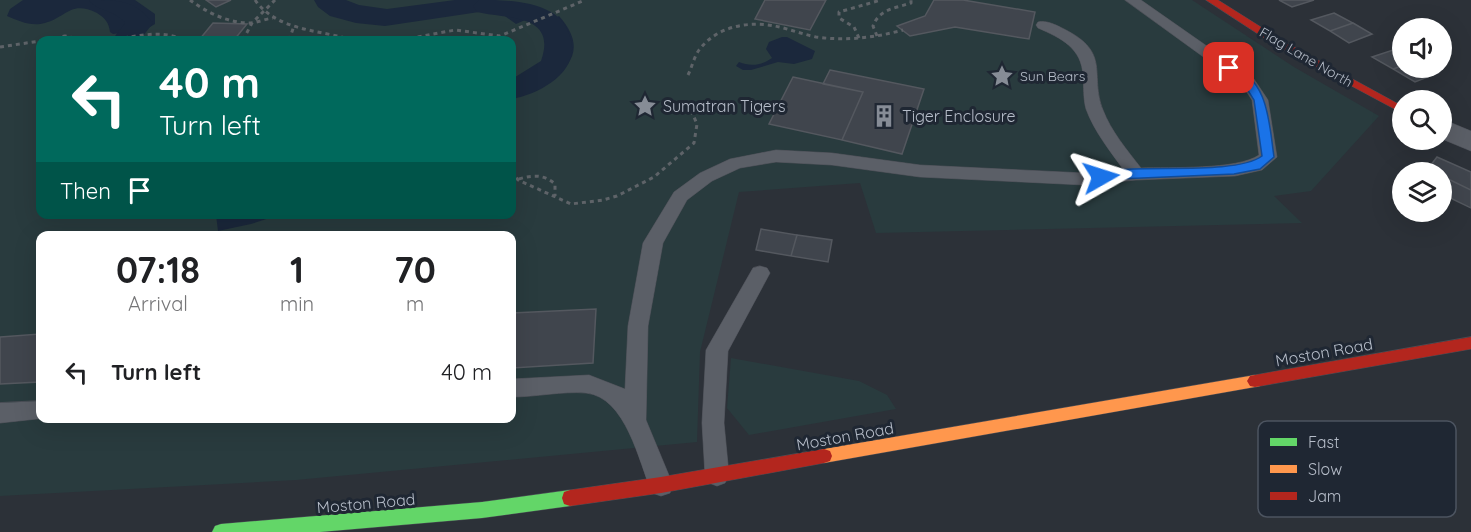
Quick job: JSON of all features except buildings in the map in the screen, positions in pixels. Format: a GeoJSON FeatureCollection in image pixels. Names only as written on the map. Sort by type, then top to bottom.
{"type":"FeatureCollection","features":[{"type":"Feature","properties":{"kind":"main road","name":"Flag Lane North"},"geometry":{"type":"LineString","coordinates":[[1211,0],[1279,43],[1392,105]]}},
{"type":"Feature","properties":{"kind":"main road","name":"Moston Road"},"geometry":{"type":"LineString","coordinates":[[221,532],[481,515],[1471,343]]}},
{"type":"Feature","properties":{"kind":"street"},"geometry":{"type":"LineString","coordinates":[[1452,133],[1471,142]]}},
{"type":"Feature","properties":{"kind":"lane"},"geometry":{"type":"LineString","coordinates":[[635,420],[638,326],[653,243],[680,196],[706,177],[736,163],[776,156],[832,159],[920,171],[1084,179],[1136,174],[1234,170],[1256,166],[1268,157],[1260,100],[1248,82],[1132,0]]}},
{"type":"Feature","properties":{"kind":"lane"},"geometry":{"type":"LineString","coordinates":[[1043,25],[1068,36],[1084,50],[1090,66],[1089,92],[1097,116],[1136,174]]}},
{"type":"Feature","properties":{"kind":"lane"},"geometry":{"type":"LineString","coordinates":[[717,475],[713,423],[717,350],[760,273]]}},
{"type":"Feature","properties":{"kind":"lane"},"geometry":{"type":"LineString","coordinates":[[516,388],[589,384],[618,396],[635,420],[661,485]]}},
{"type":"Feature","properties":{"kind":"lane"},"geometry":{"type":"LineString","coordinates":[[0,413],[36,411]]}},
{"type":"Feature","properties":{"kind":"path"},"geometry":{"type":"LineString","coordinates":[[190,0],[218,16],[252,23],[264,18],[279,18]]}},
{"type":"Feature","properties":{"kind":"path"},"geometry":{"type":"LineString","coordinates":[[255,0],[264,12],[294,26],[342,36]]}},
{"type":"Feature","properties":{"kind":"path"},"geometry":{"type":"LineString","coordinates":[[245,36],[252,23],[275,0]]}},
{"type":"Feature","properties":{"kind":"path"},"geometry":{"type":"LineString","coordinates":[[424,36],[456,30],[500,36],[585,0]]}},
{"type":"Feature","properties":{"kind":"path"},"geometry":{"type":"LineString","coordinates":[[859,38],[854,27],[839,18],[839,12],[881,0]]}},
{"type":"Feature","properties":{"kind":"path"},"geometry":{"type":"LineString","coordinates":[[877,36],[873,26],[879,15],[911,3],[910,0]]}},
{"type":"Feature","properties":{"kind":"path"},"geometry":{"type":"LineString","coordinates":[[688,75],[700,48],[717,34],[742,25],[756,23],[804,35],[859,38],[903,30]]}},
{"type":"Feature","properties":{"kind":"path"},"geometry":{"type":"LineString","coordinates":[[290,36],[294,26]]}},
{"type":"Feature","properties":{"kind":"path"},"geometry":{"type":"LineString","coordinates":[[153,36],[174,36]]}},
{"type":"Feature","properties":{"kind":"path"},"geometry":{"type":"LineString","coordinates":[[0,47],[36,42]]}},
{"type":"Feature","properties":{"kind":"path"},"geometry":{"type":"LineString","coordinates":[[516,177],[518,180],[571,204],[617,196],[654,177],[694,143],[697,124],[690,108]]}},
{"type":"Feature","properties":{"kind":"path"},"geometry":{"type":"LineString","coordinates":[[518,180],[536,175],[551,179],[555,184],[555,196]]}},
{"type":"Feature","properties":{"kind":"shaded area"},"geometry":{"type":"Polygon","coordinates":[[[0,0],[1192,0],[1294,67],[1379,116],[1311,191],[1274,196],[1302,223],[876,233],[860,183],[739,192],[700,352],[697,442],[296,480],[0,496],[0,0]]]}},
{"type":"Feature","properties":{"kind":"shaded area"},"geometry":{"type":"Polygon","coordinates":[[[731,358],[859,381],[887,395],[896,409],[749,435],[727,408],[731,358]]]}},
{"type":"Feature","properties":{"kind":"water"},"geometry":{"type":"Polygon","coordinates":[[[23,0],[135,0],[155,14],[155,24],[145,30],[113,34],[104,19],[88,9],[74,9],[52,21],[40,24],[25,23],[7,16],[10,9],[23,0]]]}},
{"type":"Feature","properties":{"kind":"water"},"geometry":{"type":"Polygon","coordinates":[[[314,0],[346,0],[359,5],[387,9],[455,0],[492,0],[546,11],[516,24],[502,14],[486,11],[385,26],[356,23],[330,16],[318,7],[314,0]]]}},
{"type":"Feature","properties":{"kind":"water"},"geometry":{"type":"Polygon","coordinates":[[[559,16],[570,32],[574,46],[571,58],[554,77],[516,97],[516,81],[540,66],[549,53],[547,38],[539,26],[559,16]]]}},
{"type":"Feature","properties":{"kind":"water"},"geometry":{"type":"Polygon","coordinates":[[[787,37],[815,51],[812,59],[794,64],[778,62],[751,70],[743,70],[736,66],[739,62],[756,65],[772,58],[766,49],[769,42],[787,37]]]}},
{"type":"Feature","properties":{"kind":"water"},"geometry":{"type":"Polygon","coordinates":[[[217,219],[267,219],[251,224],[218,231],[217,219]]]}},
{"type":"Feature","properties":{"kind":"waterway"},"geometry":{"type":"LineString","coordinates":[[102,0],[124,7],[139,23],[129,36]]}},
{"type":"Feature","properties":{"kind":"waterway"},"geometry":{"type":"LineString","coordinates":[[487,6],[511,8],[536,14],[549,23],[556,36],[558,51],[554,65],[548,71],[516,88]]}},
{"type":"Feature","properties":{"kind":"traffic: fast"},"geometry":{"type":"LineString","coordinates":[[221,532],[482,510],[570,498]]}},
{"type":"Feature","properties":{"kind":"traffic: slow"},"geometry":{"type":"LineString","coordinates":[[824,456],[1255,381]]}},
{"type":"Feature","properties":{"kind":"traffic: jam"},"geometry":{"type":"LineString","coordinates":[[1211,0],[1279,43],[1392,105]]}},
{"type":"Feature","properties":{"kind":"traffic: jam"},"geometry":{"type":"LineString","coordinates":[[1255,381],[1471,343]]}},
{"type":"Feature","properties":{"kind":"traffic: jam"},"geometry":{"type":"LineString","coordinates":[[570,498],[661,485],[824,456]]}},
{"type":"Feature","properties":{"kind":"place","name":"Sun Bears"},"geometry":{"type":"Point","coordinates":[1002,76]}},
{"type":"Feature","properties":{"kind":"place","name":"Sumatran Tigers"},"geometry":{"type":"Point","coordinates":[645,106]}},
{"type":"Feature","properties":{"kind":"place","name":"Tiger Enclosure"},"geometry":{"type":"Point","coordinates":[884,116]}},
{"type":"Feature","properties":{"kind":"route"},"geometry":{"type":"LineString","coordinates":[[1101,177],[1234,170],[1256,166],[1268,157],[1260,100],[1248,82],[1229,68]]}}]}
